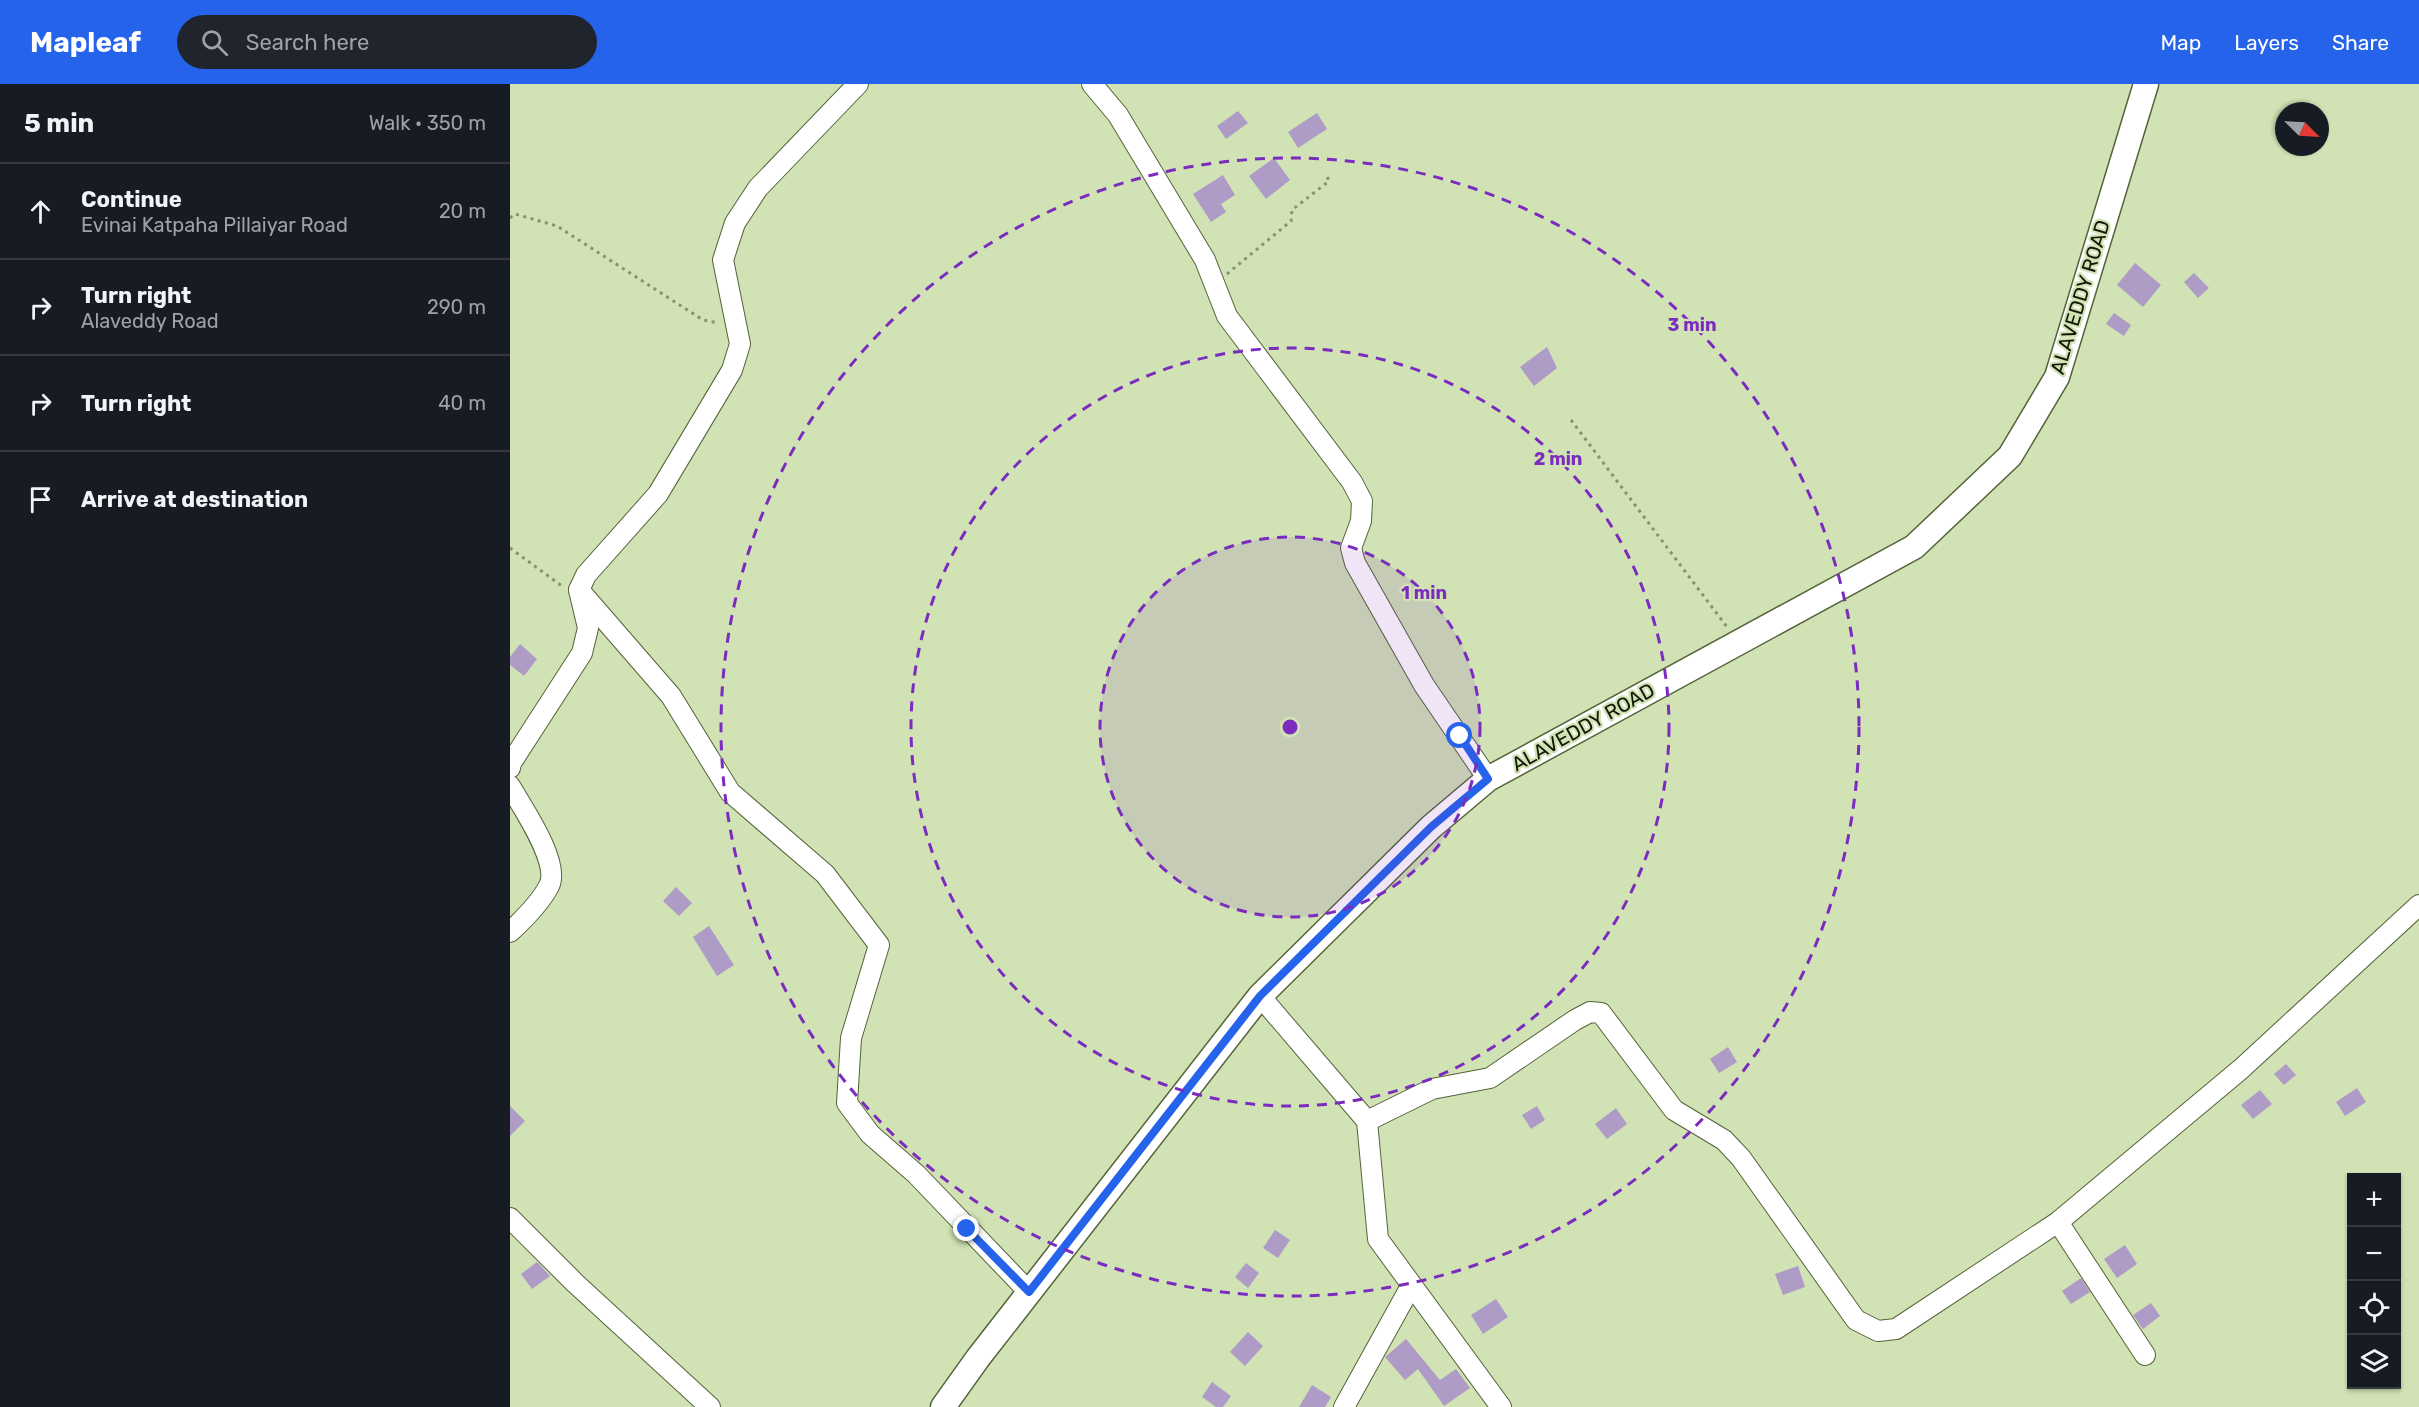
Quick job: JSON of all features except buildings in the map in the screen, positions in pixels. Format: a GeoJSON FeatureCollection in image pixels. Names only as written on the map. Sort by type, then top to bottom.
{"type":"FeatureCollection","features":[{"type":"Feature","properties":{"kind":"street"},"geometry":{"type":"LineString","coordinates":[[510,768],[582,653],[588,628],[579,590],[586,575],[658,494],[732,370],[740,345],[723,260],[735,223],[758,188],[858,84]]}},
{"type":"Feature","properties":{"kind":"street"},"geometry":{"type":"LineString","coordinates":[[1092,84],[1118,115],[1205,260],[1227,316],[1352,482],[1362,501],[1361,521],[1352,548],[1354,563],[1424,685],[1488,779]]}},
{"type":"Feature","properties":{"kind":"street","name":"ALAVEDDY ROAD"},"geometry":{"type":"LineString","coordinates":[[943,1407],[1029,1292],[1260,996],[1431,827],[1488,779],[1914,547],[2010,456],[2057,377],[2146,84]]}},
{"type":"Feature","properties":{"kind":"street"},"geometry":{"type":"LineString","coordinates":[[579,590],[671,696],[730,792],[825,874],[879,945],[851,1038],[847,1103],[870,1134],[916,1174],[1029,1292]]}},
{"type":"Feature","properties":{"kind":"street"},"geometry":{"type":"LineString","coordinates":[[510,786],[550,857],[550,884],[525,918],[510,932]]}},
{"type":"Feature","properties":{"kind":"street"},"geometry":{"type":"LineString","coordinates":[[1367,1121],[1432,1089],[1490,1078],[1575,1020],[1590,1012],[1601,1013],[1674,1110],[1724,1140],[1741,1158],[1856,1320],[1878,1331],[1896,1329],[2058,1222],[2241,1069],[2419,905]]}},
{"type":"Feature","properties":{"kind":"street"},"geometry":{"type":"LineString","coordinates":[[1260,996],[1367,1121],[1378,1239],[1501,1407]]}},
{"type":"Feature","properties":{"kind":"street"},"geometry":{"type":"LineString","coordinates":[[510,1218],[575,1283],[710,1407]]}},
{"type":"Feature","properties":{"kind":"street"},"geometry":{"type":"LineString","coordinates":[[2058,1222],[2145,1355]]}},
{"type":"Feature","properties":{"kind":"street"},"geometry":{"type":"LineString","coordinates":[[1344,1407],[1411,1286]]}},
{"type":"Feature","properties":{"kind":"path"},"geometry":{"type":"LineString","coordinates":[[1214,285],[1291,221],[1292,210],[1329,181],[1326,174]]}},
{"type":"Feature","properties":{"kind":"path"},"geometry":{"type":"LineString","coordinates":[[510,218],[515,214],[557,226],[703,320],[736,325]]}},
{"type":"Feature","properties":{"kind":"path"},"geometry":{"type":"LineString","coordinates":[[1571,420],[1739,642]]}},
{"type":"Feature","properties":{"kind":"path"},"geometry":{"type":"LineString","coordinates":[[510,548],[566,588],[579,590]]}},
{"type":"Feature","properties":{"kind":"route"},"geometry":{"type":"LineString","coordinates":[[967,1229],[1029,1292],[1260,996],[1431,827],[1488,779],[1460,736]]}}]}
